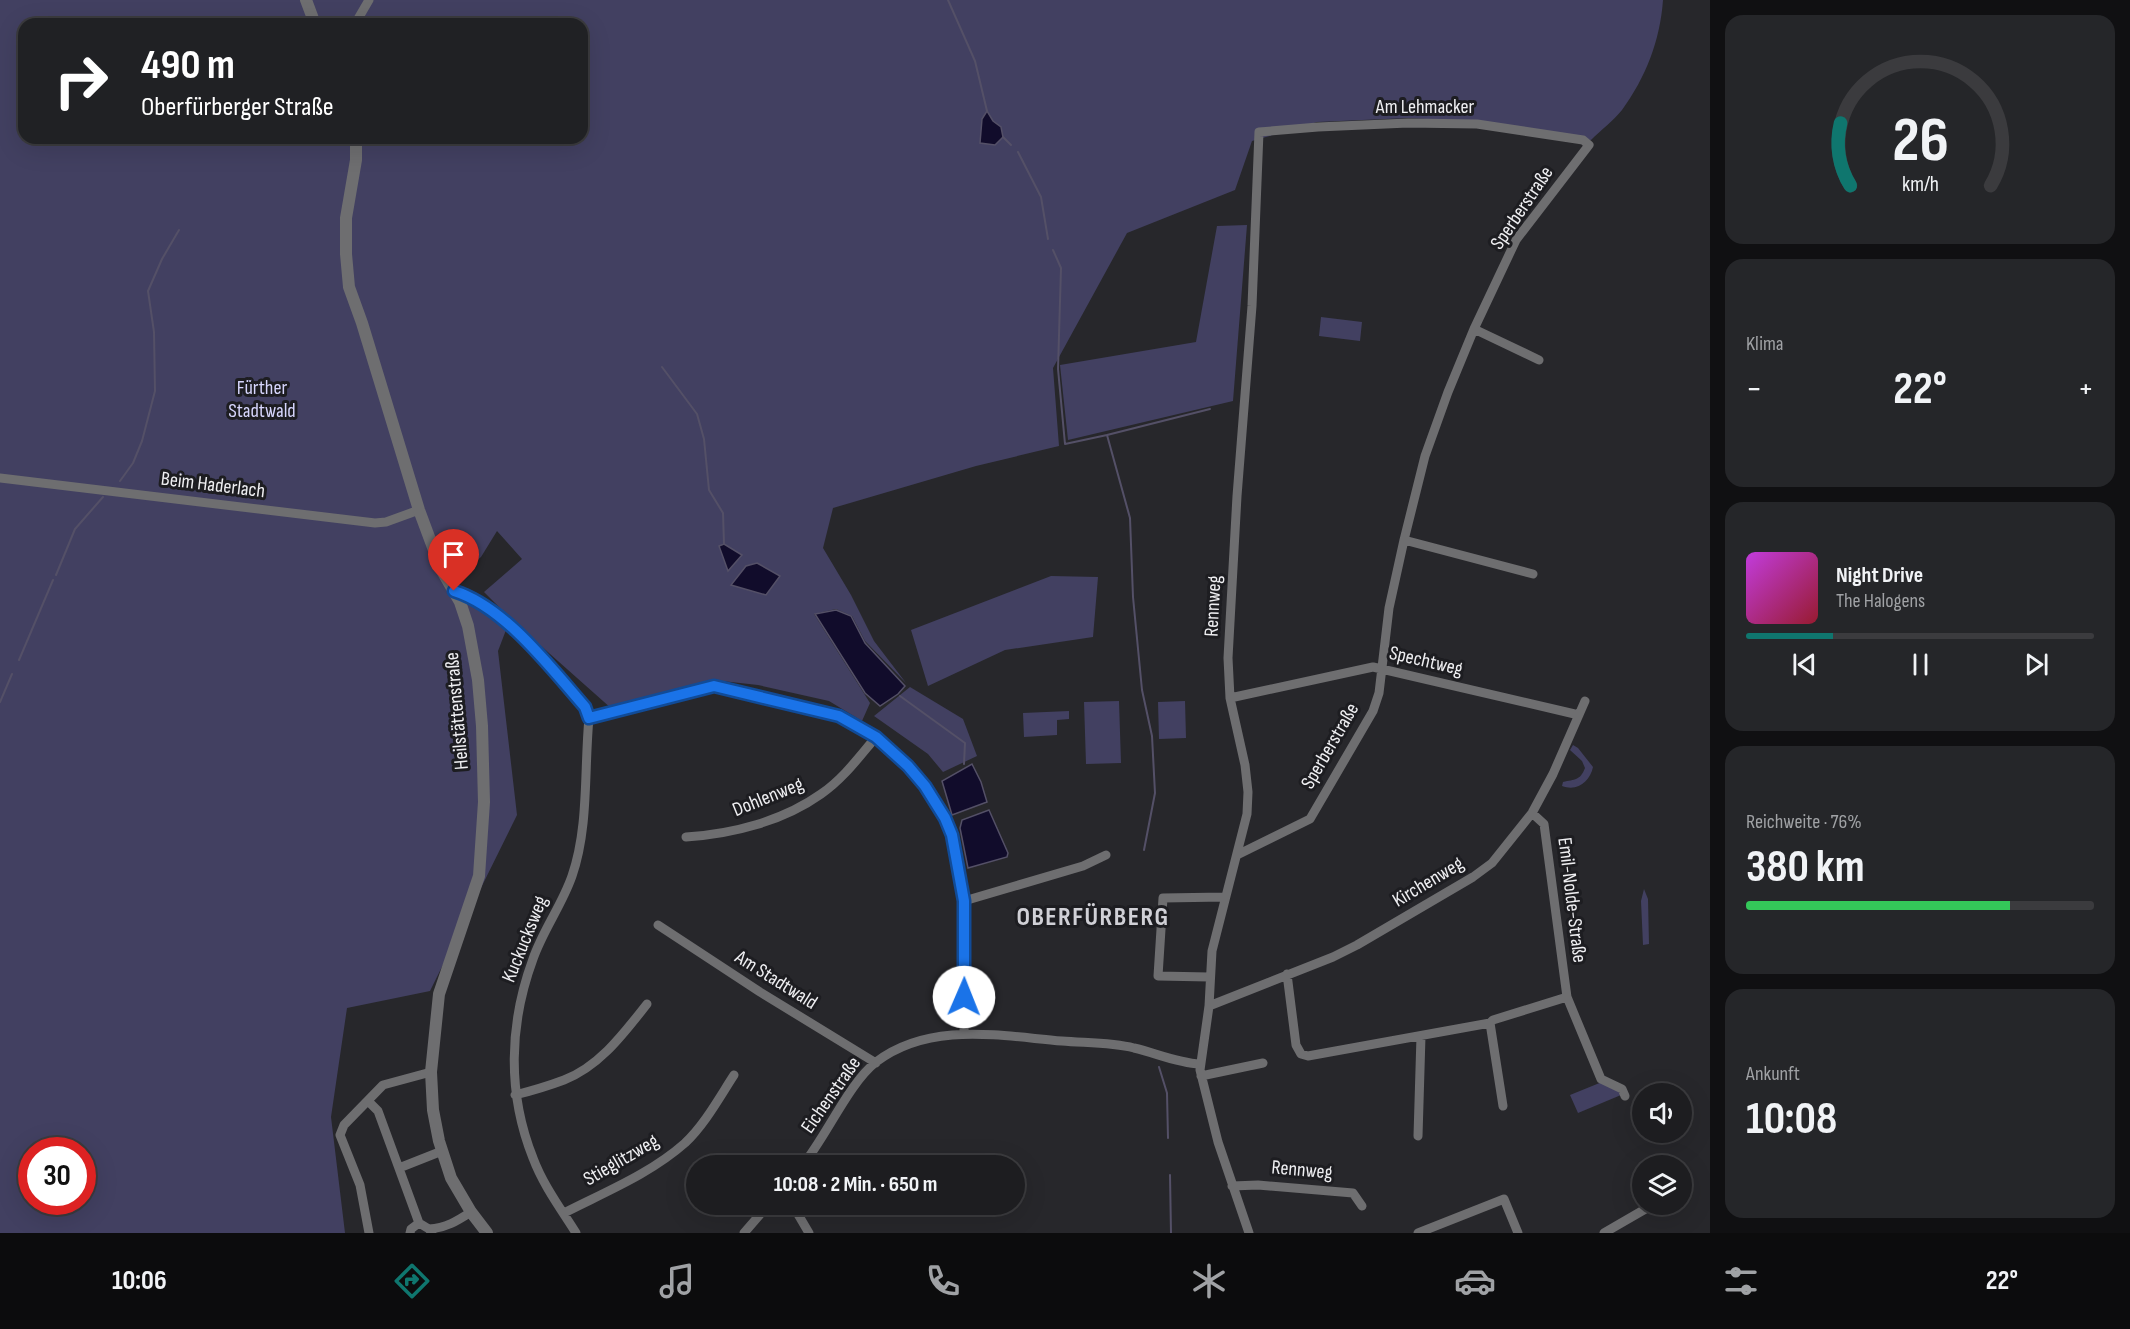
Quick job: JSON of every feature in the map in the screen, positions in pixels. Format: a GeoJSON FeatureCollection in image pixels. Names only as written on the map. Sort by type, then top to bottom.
{"type":"FeatureCollection","features":[{"type":"Feature","properties":{"kind":"street"},"geometry":{"type":"LineString","coordinates":[[306,0],[313,18]]}},
{"type":"Feature","properties":{"kind":"street"},"geometry":{"type":"LineString","coordinates":[[358,18],[369,0]]}},
{"type":"Feature","properties":{"kind":"street","name":"Am Lehmacker"},"geometry":{"type":"LineString","coordinates":[[1259,132],[1408,123],[1477,124],[1583,140],[1589,145]]}},
{"type":"Feature","properties":{"kind":"street","name":"Rennweg"},"geometry":{"type":"LineString","coordinates":[[1249,1233],[1218,1142],[1200,1064],[1209,1006],[1212,951],[1247,814],[1248,792],[1245,765],[1230,698],[1228,658],[1237,496],[1252,306],[1259,132]]}},
{"type":"Feature","properties":{"kind":"street","name":"Heilstättenstraße"},"geometry":{"type":"LineString","coordinates":[[356,144],[356,160],[346,218],[349,287],[419,510],[441,569],[460,602],[468,627],[478,680],[482,726],[483,802],[479,876],[439,994],[431,1072],[433,1110],[451,1178],[471,1212],[487,1233]]}},
{"type":"Feature","properties":{"kind":"street","name":"Sperberstraße"},"geometry":{"type":"LineString","coordinates":[[1237,855],[1310,819],[1373,711],[1379,693],[1389,608],[1404,540],[1425,456],[1448,392],[1474,329],[1516,240],[1589,145]]}},
{"type":"Feature","properties":{"kind":"street"},"geometry":{"type":"LineString","coordinates":[[1474,329],[1539,360]]}},
{"type":"Feature","properties":{"kind":"street","name":"Beim Haderlach"},"geometry":{"type":"LineString","coordinates":[[0,478],[375,523],[386,522],[419,510]]}},
{"type":"Feature","properties":{"kind":"street"},"geometry":{"type":"LineString","coordinates":[[1404,540],[1533,574]]}},
{"type":"Feature","properties":{"kind":"street"},"geometry":{"type":"LineString","coordinates":[[454,591],[476,599],[527,641],[585,707],[589,718],[714,686],[839,716],[876,737],[908,766],[925,786],[945,818],[952,835],[964,901],[963,1034]]}},
{"type":"Feature","properties":{"kind":"street","name":"Spechtweg"},"geometry":{"type":"LineString","coordinates":[[1230,698],[1364,668],[1382,669],[1579,715]]}},
{"type":"Feature","properties":{"kind":"street","name":"Kirchenweg"},"geometry":{"type":"LineString","coordinates":[[1209,1006],[1333,957],[1357,945],[1473,877],[1492,863],[1532,813],[1553,774],[1585,700]]}},
{"type":"Feature","properties":{"kind":"street","name":"Kuckucksweg"},"geometry":{"type":"LineString","coordinates":[[576,1233],[546,1186],[533,1160],[522,1126],[515,1095],[515,1032],[524,985],[534,956],[572,877],[582,826],[589,718]]}},
{"type":"Feature","properties":{"kind":"street","name":"Dohlenweg"},"geometry":{"type":"LineString","coordinates":[[686,837],[728,832],[799,807],[822,793],[843,775],[876,737]]}},
{"type":"Feature","properties":{"kind":"street","name":"Emil-Nolde-Straße"},"geometry":{"type":"LineString","coordinates":[[1532,813],[1544,824],[1567,997],[1601,1079],[1622,1089],[1625,1095]]}},
{"type":"Feature","properties":{"kind":"street"},"geometry":{"type":"LineString","coordinates":[[964,901],[1083,866],[1106,855]]}},
{"type":"Feature","properties":{"kind":"street"},"geometry":{"type":"LineString","coordinates":[[1209,977],[1158,975],[1163,897],[1224,897]]}},
{"type":"Feature","properties":{"kind":"street","name":"Am Stadtwald"},"geometry":{"type":"LineString","coordinates":[[658,925],[760,992],[876,1063]]}},
{"type":"Feature","properties":{"kind":"street"},"geometry":{"type":"LineString","coordinates":[[1287,974],[1296,1045],[1301,1054],[1314,1056],[1490,1023],[1493,1020],[1567,997]]}},
{"type":"Feature","properties":{"kind":"street"},"geometry":{"type":"LineString","coordinates":[[515,1095],[567,1079],[593,1063],[619,1041],[647,1004]]}},
{"type":"Feature","properties":{"kind":"street"},"geometry":{"type":"LineString","coordinates":[[1490,1023],[1503,1106]]}},
{"type":"Feature","properties":{"kind":"street","name":"Eichenstraße"},"geometry":{"type":"LineString","coordinates":[[811,1155],[855,1086],[876,1063],[897,1050],[926,1039],[963,1034],[1122,1046],[1200,1064]]}},
{"type":"Feature","properties":{"kind":"street"},"geometry":{"type":"LineString","coordinates":[[1418,1136],[1421,1036]]}},
{"type":"Feature","properties":{"kind":"street"},"geometry":{"type":"LineString","coordinates":[[1201,1076],[1263,1063]]}},
{"type":"Feature","properties":{"kind":"street"},"geometry":{"type":"LineString","coordinates":[[369,1233],[360,1185],[340,1135],[344,1125],[369,1102],[383,1085],[431,1072]]}},
{"type":"Feature","properties":{"kind":"street","name":"Stieglitzweg"},"geometry":{"type":"LineString","coordinates":[[564,1213],[655,1166],[686,1142],[710,1112],[734,1075]]}},
{"type":"Feature","properties":{"kind":"street"},"geometry":{"type":"LineString","coordinates":[[369,1102],[378,1111],[419,1223],[431,1231],[451,1225],[471,1212]]}},
{"type":"Feature","properties":{"kind":"street"},"geometry":{"type":"LineString","coordinates":[[399,1168],[442,1151]]}},
{"type":"Feature","properties":{"kind":"street","name":"Rennweg"},"geometry":{"type":"LineString","coordinates":[[1232,1186],[1258,1185],[1353,1192],[1362,1206]]}},
{"type":"Feature","properties":{"kind":"street"},"geometry":{"type":"LineString","coordinates":[[1418,1233],[1504,1199],[1518,1233]]}},
{"type":"Feature","properties":{"kind":"street"},"geometry":{"type":"LineString","coordinates":[[744,1233],[760,1215]]}},
{"type":"Feature","properties":{"kind":"street"},"geometry":{"type":"LineString","coordinates":[[798,1215],[809,1233]]}},
{"type":"Feature","properties":{"kind":"street"},"geometry":{"type":"LineString","coordinates":[[1604,1233],[1635,1215]]}},
{"type":"Feature","properties":{"kind":"street"},"geometry":{"type":"LineString","coordinates":[[410,1233],[411,1229],[419,1223]]}},
{"type":"Feature","properties":{"kind":"green space","name":"Fürther Stadtwald"},"geometry":{"type":"Polygon","coordinates":[[[0,0],[1663,0],[1659,30],[1645,72],[1622,110],[1591,140],[1464,121],[1408,118],[1317,122],[1252,141],[1235,190],[1127,233],[1053,368],[1059,446],[976,466],[833,508],[823,548],[851,595],[874,641],[906,683],[865,641],[852,616],[836,609],[814,614],[870,703],[862,721],[829,701],[758,685],[713,680],[612,709],[514,622],[484,592],[522,559],[497,531],[481,557],[453,579],[506,630],[498,651],[517,815],[430,991],[347,1008],[331,1117],[345,1233],[0,1233],[0,0]]]}},
{"type":"Feature","properties":{"kind":"green space"},"geometry":{"type":"Polygon","coordinates":[[[1247,225],[1233,401],[1068,440],[1060,365],[1196,342],[1217,226],[1247,225]]]}},
{"type":"Feature","properties":{"kind":"green space"},"geometry":{"type":"Polygon","coordinates":[[[1321,317],[1362,322],[1360,341],[1319,336],[1321,317]]]}},
{"type":"Feature","properties":{"kind":"green space"},"geometry":{"type":"Polygon","coordinates":[[[1051,576],[1098,577],[1093,637],[1005,650],[928,686],[911,630],[1051,576]]]}},
{"type":"Feature","properties":{"kind":"green space"},"geometry":{"type":"Polygon","coordinates":[[[910,687],[963,719],[977,756],[943,772],[928,754],[874,716],[910,687]]]}},
{"type":"Feature","properties":{"kind":"green space"},"geometry":{"type":"Polygon","coordinates":[[[1119,701],[1121,763],[1086,764],[1084,702],[1119,701]]]}},
{"type":"Feature","properties":{"kind":"green space"},"geometry":{"type":"Polygon","coordinates":[[[1185,701],[1186,738],[1159,739],[1158,702],[1185,701]]]}},
{"type":"Feature","properties":{"kind":"green space"},"geometry":{"type":"Polygon","coordinates":[[[1069,711],[1069,719],[1057,720],[1057,735],[1024,737],[1023,713],[1069,711]]]}},
{"type":"Feature","properties":{"kind":"green space"},"geometry":{"type":"Polygon","coordinates":[[[1573,745],[1593,767],[1586,781],[1573,788],[1562,786],[1563,782],[1579,777],[1585,768],[1582,761],[1570,750],[1573,745]]]}},
{"type":"Feature","properties":{"kind":"green space"},"geometry":{"type":"Polygon","coordinates":[[[1644,889],[1648,899],[1649,944],[1643,945],[1641,901],[1644,889]]]}},
{"type":"Feature","properties":{"kind":"green space"},"geometry":{"type":"Polygon","coordinates":[[[1602,1082],[1618,1090],[1621,1095],[1578,1113],[1570,1095],[1602,1082]]]}},
{"type":"Feature","properties":{"kind":"shaded area"},"geometry":{"type":"Polygon","coordinates":[[[987,111],[993,121],[1001,127],[1003,137],[995,145],[980,143],[982,119],[987,111]]]}},
{"type":"Feature","properties":{"kind":"shaded area"},"geometry":{"type":"Polygon","coordinates":[[[724,544],[742,555],[728,571],[719,546],[724,544]]]}},
{"type":"Feature","properties":{"kind":"shaded area"},"geometry":{"type":"Polygon","coordinates":[[[757,563],[780,576],[766,595],[731,585],[746,566],[757,563]]]}},
{"type":"Feature","properties":{"kind":"shaded area"},"geometry":{"type":"Polygon","coordinates":[[[836,610],[851,616],[865,643],[905,686],[898,694],[880,706],[865,693],[815,614],[836,610]]]}},
{"type":"Feature","properties":{"kind":"shaded area"},"geometry":{"type":"Polygon","coordinates":[[[972,764],[987,802],[952,815],[942,781],[972,764]]]}},
{"type":"Feature","properties":{"kind":"shaded area"},"geometry":{"type":"Polygon","coordinates":[[[989,810],[1008,853],[1007,857],[968,868],[960,828],[962,820],[989,810]]]}},
{"type":"Feature","properties":{"kind":"waterway"},"geometry":{"type":"LineString","coordinates":[[948,0],[975,61],[987,111]]}},
{"type":"Feature","properties":{"kind":"waterway"},"geometry":{"type":"LineString","coordinates":[[1003,137],[1011,145]]}},
{"type":"Feature","properties":{"kind":"waterway"},"geometry":{"type":"LineString","coordinates":[[1018,152],[1041,197],[1048,239]]}},
{"type":"Feature","properties":{"kind":"waterway"},"geometry":{"type":"LineString","coordinates":[[120,481],[133,463],[142,441],[155,391],[154,332],[148,291],[162,259],[179,230]]}},
{"type":"Feature","properties":{"kind":"waterway"},"geometry":{"type":"LineString","coordinates":[[1053,250],[1061,268],[1058,369],[1065,444],[1107,435],[1130,518],[1133,597],[1142,690],[1152,736],[1155,793],[1144,850]]}},
{"type":"Feature","properties":{"kind":"waterway"},"geometry":{"type":"LineString","coordinates":[[662,367],[697,414],[704,439],[709,490],[723,513],[724,544]]}},
{"type":"Feature","properties":{"kind":"waterway"},"geometry":{"type":"LineString","coordinates":[[1107,435],[1210,409]]}},
{"type":"Feature","properties":{"kind":"waterway"},"geometry":{"type":"LineString","coordinates":[[56,575],[75,529],[103,497]]}},
{"type":"Feature","properties":{"kind":"waterway"},"geometry":{"type":"LineString","coordinates":[[19,660],[53,580]]}},
{"type":"Feature","properties":{"kind":"waterway"},"geometry":{"type":"LineString","coordinates":[[0,702],[12,674]]}},
{"type":"Feature","properties":{"kind":"waterway"},"geometry":{"type":"LineString","coordinates":[[900,696],[965,743],[964,764]]}},
{"type":"Feature","properties":{"kind":"waterway"},"geometry":{"type":"LineString","coordinates":[[1159,1067],[1167,1093],[1168,1138]]}},
{"type":"Feature","properties":{"kind":"waterway"},"geometry":{"type":"LineString","coordinates":[[1170,1175],[1171,1233]]}},
{"type":"Feature","properties":{"kind":"district","name":"OBERFÜRBERG"},"geometry":{"type":"Point","coordinates":[1093,917]}},
{"type":"Feature","properties":{"kind":"route"},"geometry":{"type":"LineString","coordinates":[[454,591],[476,599],[527,641],[585,707],[589,718],[632,709],[714,686],[839,716],[889,747],[925,786],[945,818],[952,835],[964,901],[964,997]]}}]}
